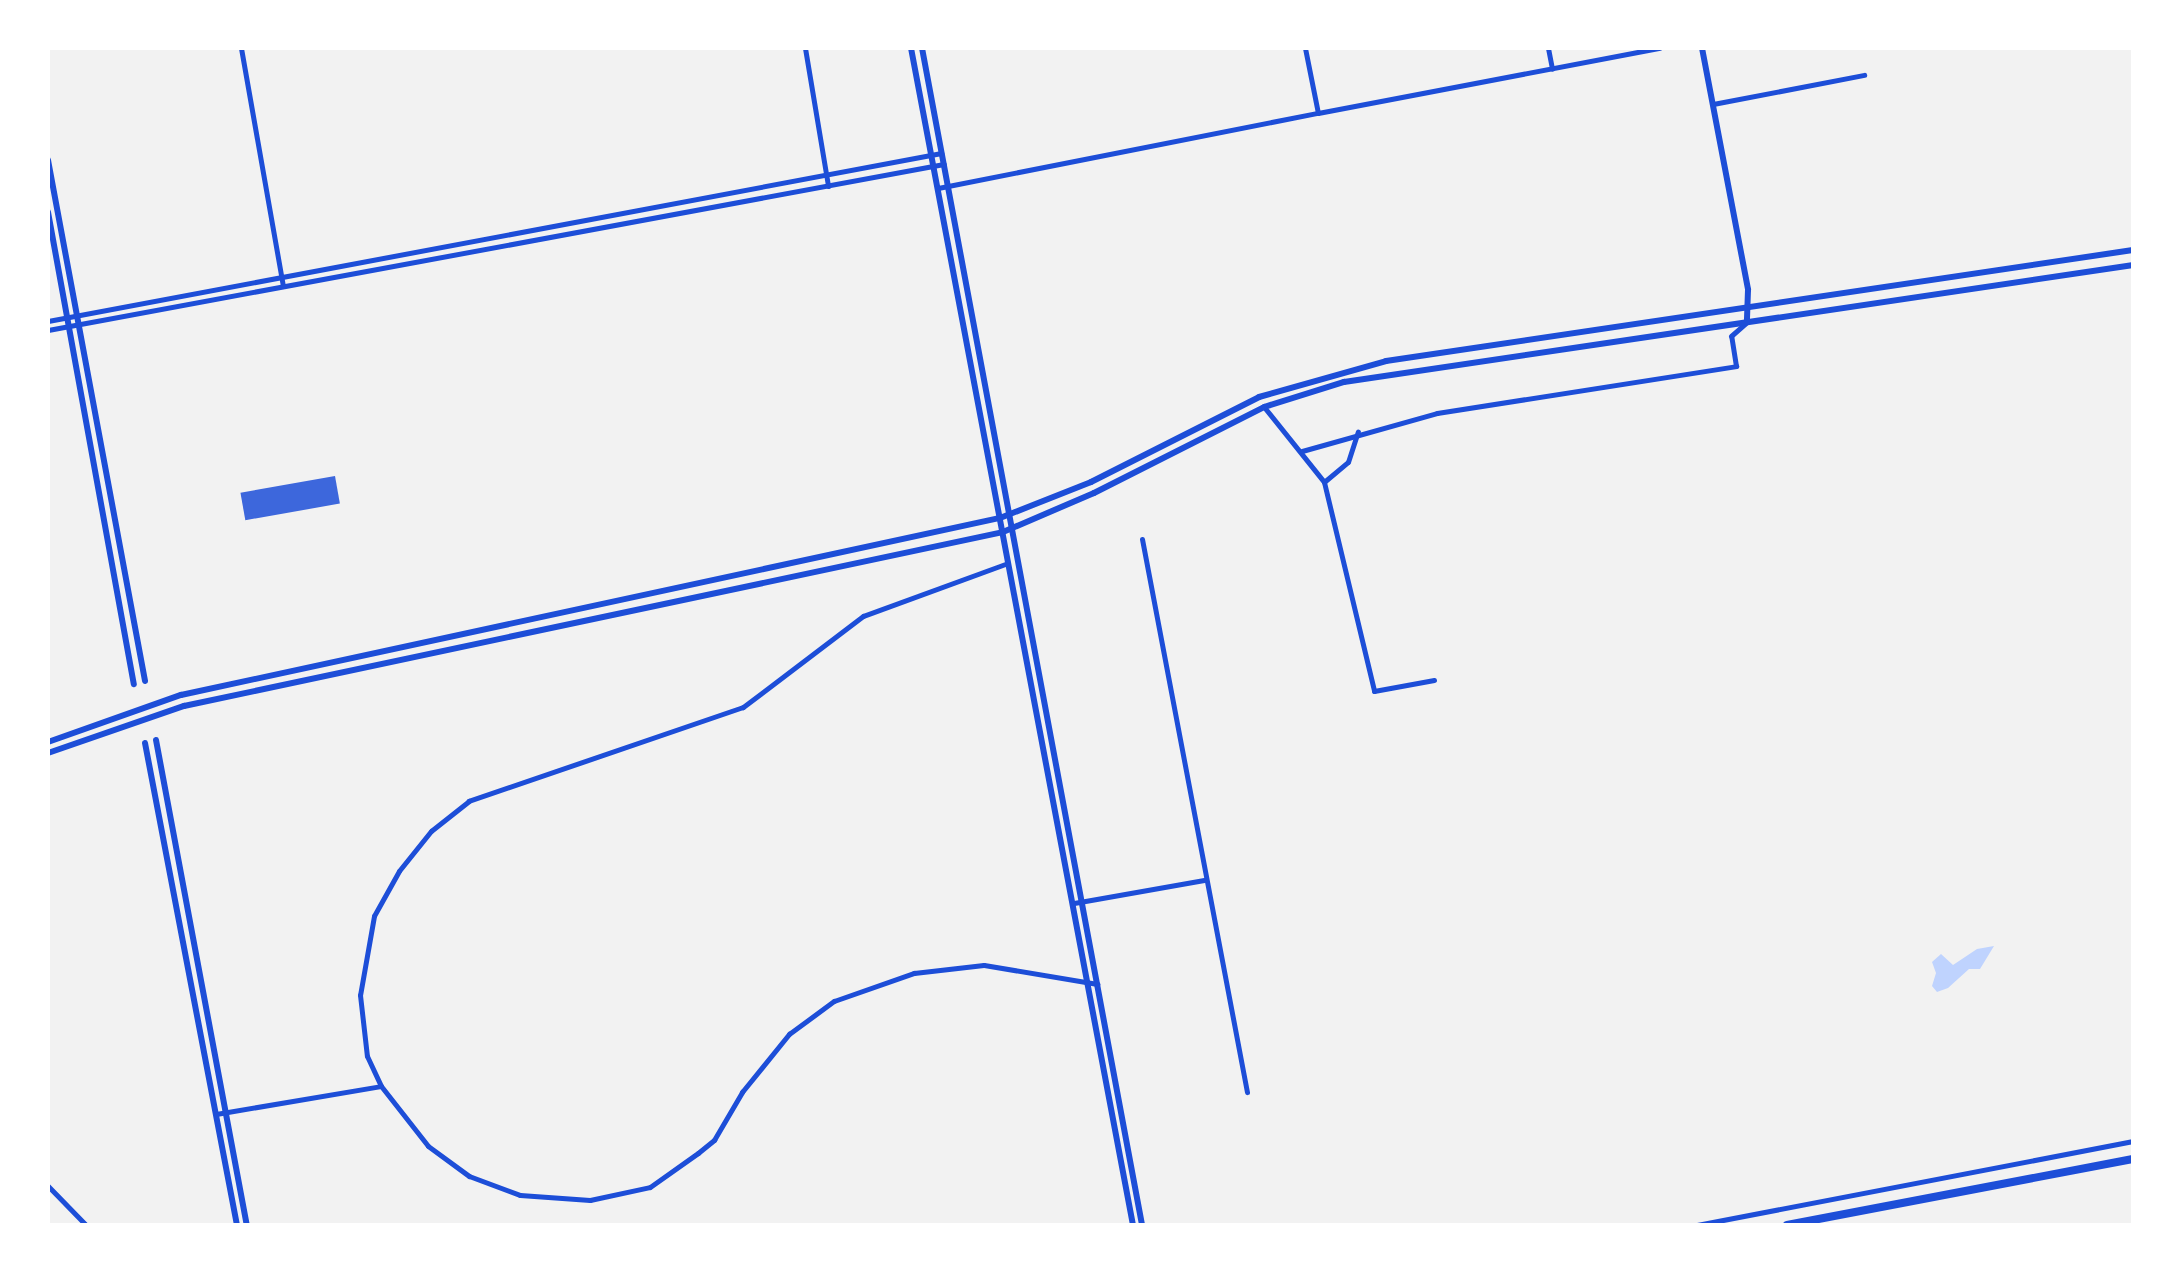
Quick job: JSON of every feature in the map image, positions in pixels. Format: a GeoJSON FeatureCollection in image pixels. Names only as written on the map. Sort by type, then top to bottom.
{"type":"FeatureCollection","features":[{"type":"Feature","properties":{"kind":"highway"},"geometry":{"type":"LineString","coordinates":[[1787,1225],[2133,1159]]}},
{"type":"Feature","properties":{"kind":"main road"},"geometry":{"type":"LineString","coordinates":[[911,48],[1008,563],[1078,902]]}},
{"type":"Feature","properties":{"kind":"main road"},"geometry":{"type":"LineString","coordinates":[[922,48],[1093,983],[1142,1225]]}},
{"type":"Feature","properties":{"kind":"main road"},"geometry":{"type":"LineString","coordinates":[[1702,48],[1749,309],[1747,321]]}},
{"type":"Feature","properties":{"kind":"main road"},"geometry":{"type":"LineString","coordinates":[[48,160],[145,681]]}},
{"type":"Feature","properties":{"kind":"main road"},"geometry":{"type":"LineString","coordinates":[[48,212],[134,684]]}},
{"type":"Feature","properties":{"kind":"main road"},"geometry":{"type":"LineString","coordinates":[[48,742],[181,695],[1000,518],[1091,482],[1259,397],[1386,361],[2133,250]]}},
{"type":"Feature","properties":{"kind":"main road"},"geometry":{"type":"LineString","coordinates":[[48,753],[184,706],[1003,532],[1094,493],[1264,407],[1386,373],[2133,265]]}},
{"type":"Feature","properties":{"kind":"main road"},"geometry":{"type":"LineString","coordinates":[[973,371],[981,370]]}},
{"type":"Feature","properties":{"kind":"main road"},"geometry":{"type":"LineString","coordinates":[[156,740],[247,1225]]}},
{"type":"Feature","properties":{"kind":"main road"},"geometry":{"type":"LineString","coordinates":[[145,743],[237,1225]]}},
{"type":"Feature","properties":{"kind":"main road"},"geometry":{"type":"LineString","coordinates":[[1093,983],[1133,1225]]}},
{"type":"Feature","properties":{"kind":"main road"},"geometry":{"type":"LineString","coordinates":[[1841,1215],[1843,1225]]}},
{"type":"Feature","properties":{"kind":"street"},"geometry":{"type":"LineString","coordinates":[[241,48],[283,285]]}},
{"type":"Feature","properties":{"kind":"street"},"geometry":{"type":"LineString","coordinates":[[805,48],[828,186]]}},
{"type":"Feature","properties":{"kind":"street"},"geometry":{"type":"LineString","coordinates":[[1305,48],[1318,113]]}},
{"type":"Feature","properties":{"kind":"street"},"geometry":{"type":"LineString","coordinates":[[1548,48],[1552,69]]}},
{"type":"Feature","properties":{"kind":"street"},"geometry":{"type":"LineString","coordinates":[[938,188],[1660,48]]}},
{"type":"Feature","properties":{"kind":"street"},"geometry":{"type":"LineString","coordinates":[[1713,104],[1864,75]]}},
{"type":"Feature","properties":{"kind":"street"},"geometry":{"type":"LineString","coordinates":[[48,330],[69,322],[282,277],[941,153]]}},
{"type":"Feature","properties":{"kind":"street"},"geometry":{"type":"LineString","coordinates":[[78,320],[944,164]]}},
{"type":"Feature","properties":{"kind":"street"},"geometry":{"type":"LineString","coordinates":[[48,321],[69,322]]}},
{"type":"Feature","properties":{"kind":"street"},"geometry":{"type":"LineString","coordinates":[[1302,451],[1358,432],[1437,413],[1736,366],[1731,336],[1747,321]]}},
{"type":"Feature","properties":{"kind":"street"},"geometry":{"type":"LineString","coordinates":[[1264,407],[1324,482],[1374,691],[1434,680]]}},
{"type":"Feature","properties":{"kind":"street"},"geometry":{"type":"LineString","coordinates":[[1324,482],[1348,462],[1358,432]]}},
{"type":"Feature","properties":{"kind":"street"},"geometry":{"type":"LineString","coordinates":[[1142,539],[1204,880],[1247,1092]]}},
{"type":"Feature","properties":{"kind":"street"},"geometry":{"type":"LineString","coordinates":[[1008,563],[863,616],[743,707],[523,779],[469,801],[431,831],[399,871],[374,916],[360,995],[367,1056],[381,1086],[428,1146],[469,1176],[520,1195],[590,1200],[650,1187],[714,1140],[742,1092],[789,1034],[834,1001],[914,973],[984,965],[1093,983]]}},
{"type":"Feature","properties":{"kind":"street"},"geometry":{"type":"LineString","coordinates":[[1078,902],[1204,880]]}},
{"type":"Feature","properties":{"kind":"street"},"geometry":{"type":"LineString","coordinates":[[216,1114],[381,1086]]}},
{"type":"Feature","properties":{"kind":"street"},"geometry":{"type":"LineString","coordinates":[[1697,1225],[2133,1141]]}},
{"type":"Feature","properties":{"kind":"street"},"geometry":{"type":"LineString","coordinates":[[48,1186],[86,1225]]}},
{"type":"Feature","properties":{"kind":"water"},"geometry":{"type":"Polygon","coordinates":[[[1994,946],[1980,969],[1969,969],[1948,988],[1937,992],[1932,986],[1936,973],[1932,962],[1941,954],[1953,965],[1977,949],[1994,946]]]}},
{"type":"Feature","properties":{"kind":"building"},"geometry":{"type":"Polygon","coordinates":[[[335,476],[340,504],[245,520],[240,493],[335,476]]]}}]}
